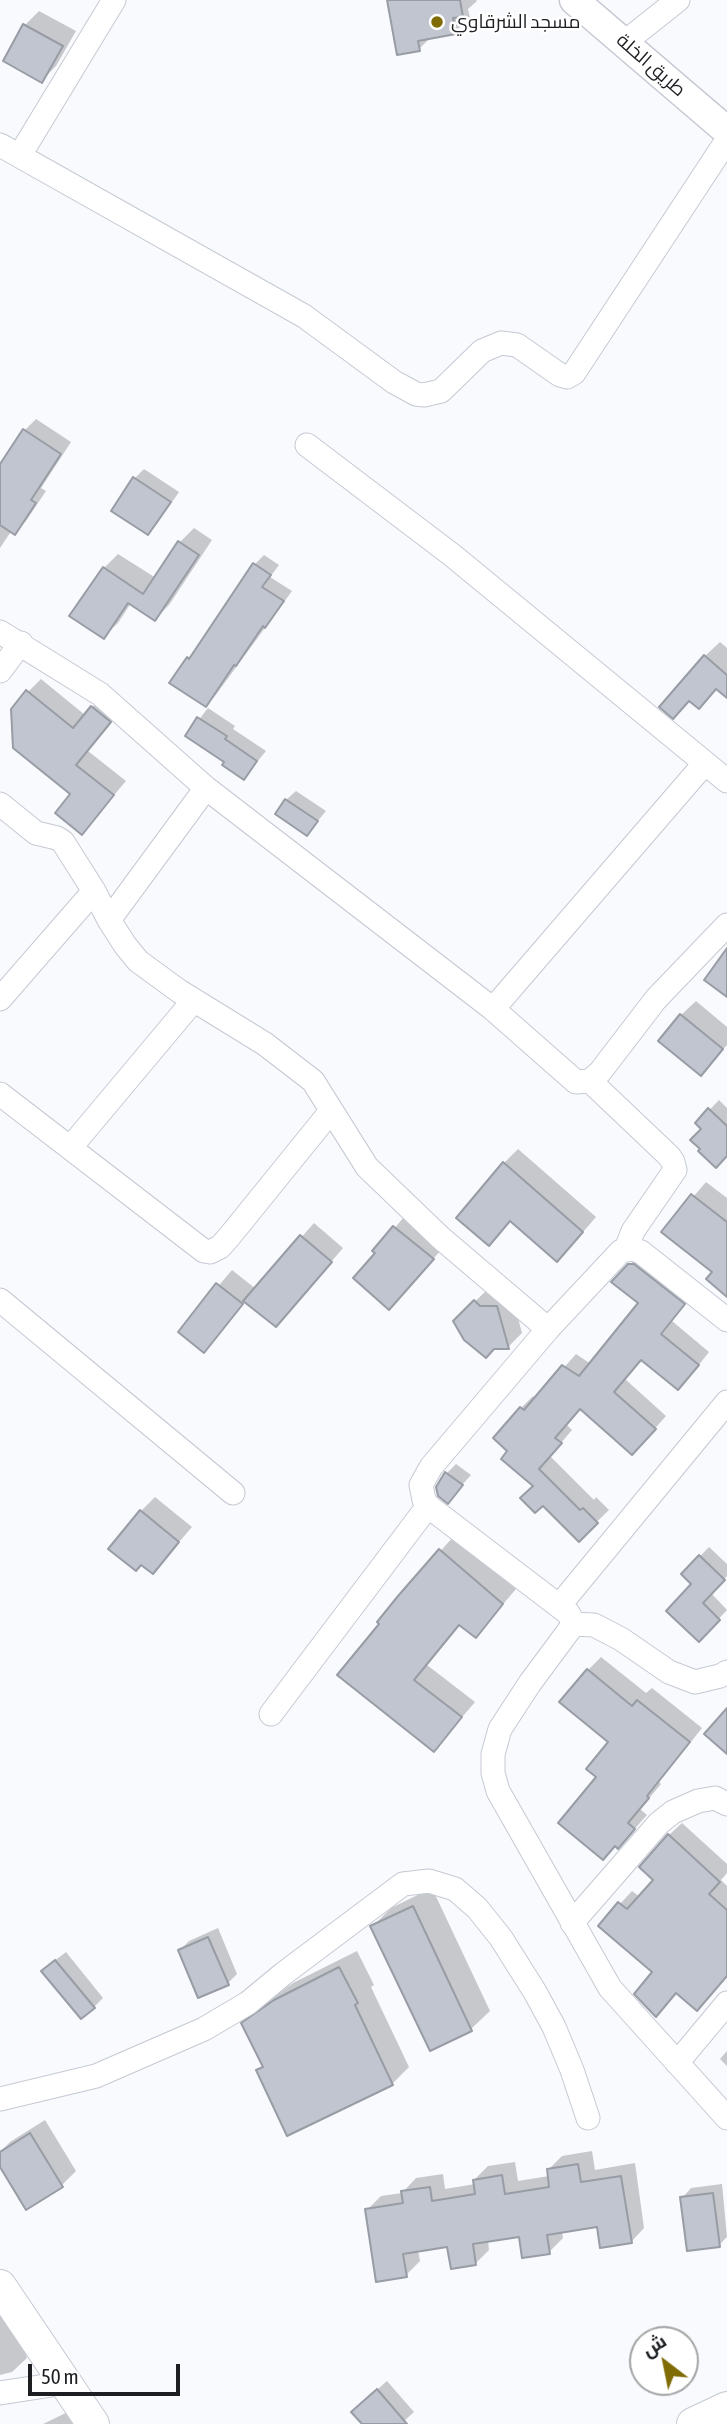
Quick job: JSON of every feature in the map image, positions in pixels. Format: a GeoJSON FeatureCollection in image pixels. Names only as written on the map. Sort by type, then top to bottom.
{"type":"FeatureCollection","features":[{"type":"Feature","properties":{"kind":"main road"},"geometry":{"type":"LineString","coordinates":[[0,2286],[93,2424]]}},
{"type":"Feature","properties":{"kind":"main road"},"geometry":{"type":"LineString","coordinates":[[693,2424],[727,2408]]}},
{"type":"Feature","properties":{"kind":"street"},"geometry":{"type":"LineString","coordinates":[[114,0],[10,150],[304,316],[394,382],[416,394],[441,391],[482,351],[501,343],[517,345],[560,375],[574,373],[727,140]]}},
{"type":"Feature","properties":{"kind":"street","name":"طريق الخلة"},"geometry":{"type":"LineString","coordinates":[[574,0],[727,131]]}},
{"type":"Feature","properties":{"kind":"street"},"geometry":{"type":"LineString","coordinates":[[625,42],[678,0]]}},
{"type":"Feature","properties":{"kind":"street"},"geometry":{"type":"LineString","coordinates":[[307,445],[452,555],[727,780]]}},
{"type":"Feature","properties":{"kind":"street"},"geometry":{"type":"LineString","coordinates":[[0,632],[100,694],[206,788],[493,1009],[576,1082],[590,1081],[600,1072],[656,999],[727,925]]}},
{"type":"Feature","properties":{"kind":"street"},"geometry":{"type":"LineString","coordinates":[[0,671],[21,643]]}},
{"type":"Feature","properties":{"kind":"street"},"geometry":{"type":"LineString","coordinates":[[493,1009],[705,763]]}},
{"type":"Feature","properties":{"kind":"street"},"geometry":{"type":"LineString","coordinates":[[108,920],[206,788]]}},
{"type":"Feature","properties":{"kind":"street"},"geometry":{"type":"LineString","coordinates":[[0,804],[36,833],[63,842],[94,891],[108,920],[138,961],[265,1044],[313,1081],[367,1167],[441,1238],[548,1329]]}},
{"type":"Feature","properties":{"kind":"street"},"geometry":{"type":"LineString","coordinates":[[0,999],[94,891]]}},
{"type":"Feature","properties":{"kind":"street"},"geometry":{"type":"LineString","coordinates":[[70,1148],[194,1000]]}},
{"type":"Feature","properties":{"kind":"street"},"geometry":{"type":"LineString","coordinates":[[590,1081],[669,1156],[675,1170],[633,1231],[626,1249],[617,1255],[548,1329],[431,1467],[421,1485],[424,1500],[428,1506],[566,1615],[621,1639],[669,1672],[695,1682],[727,1672]]}},
{"type":"Feature","properties":{"kind":"street"},"geometry":{"type":"LineString","coordinates":[[0,1094],[204,1251],[210,1252],[220,1247],[229,1237],[331,1111]]}},
{"type":"Feature","properties":{"kind":"street"},"geometry":{"type":"LineString","coordinates":[[626,1249],[640,1252],[727,1320]]}},
{"type":"Feature","properties":{"kind":"street"},"geometry":{"type":"LineString","coordinates":[[0,1300],[233,1493]]}},
{"type":"Feature","properties":{"kind":"street"},"geometry":{"type":"LineString","coordinates":[[727,1402],[566,1615],[530,1683],[500,1729],[493,1754],[493,1773],[498,1791],[610,1989],[727,2118]]}},
{"type":"Feature","properties":{"kind":"street"},"geometry":{"type":"LineString","coordinates":[[271,1714],[428,1506]]}},
{"type":"Feature","properties":{"kind":"street"},"geometry":{"type":"LineString","coordinates":[[572,1923],[659,1823],[673,1812],[698,1801],[715,1798],[727,1804]]}},
{"type":"Feature","properties":{"kind":"street"},"geometry":{"type":"LineString","coordinates":[[0,2099],[96,2076],[204,2029],[248,2003],[282,1974],[403,1884],[429,1881],[455,1889],[477,1908],[501,1938],[554,2027],[588,2118]]}},
{"type":"Feature","properties":{"kind":"street"},"geometry":{"type":"LineString","coordinates":[[677,2063],[727,2003]]}},
{"type":"Feature","properties":{"kind":"street"},"geometry":{"type":"LineString","coordinates":[[0,2393],[65,2383]]}},
{"type":"Feature","properties":{"kind":"building"},"geometry":{"type":"Polygon","coordinates":[[[387,0],[460,0],[463,17],[453,18],[456,34],[418,41],[420,51],[397,55],[387,0]]]}},
{"type":"Feature","properties":{"kind":"building"},"geometry":{"type":"Polygon","coordinates":[[[23,24],[63,46],[42,83],[3,61],[23,24]]]}},
{"type":"Feature","properties":{"kind":"building"},"geometry":{"type":"Polygon","coordinates":[[[23,429],[61,454],[31,500],[36,503],[15,535],[0,525],[0,464],[23,429]]]}},
{"type":"Feature","properties":{"kind":"building"},"geometry":{"type":"Polygon","coordinates":[[[133,477],[171,502],[148,535],[111,511],[133,477]]]}},
{"type":"Feature","properties":{"kind":"building"},"geometry":{"type":"Polygon","coordinates":[[[178,541],[199,555],[155,621],[128,603],[104,639],[69,616],[103,567],[143,594],[178,541]]]}},
{"type":"Feature","properties":{"kind":"building"},"geometry":{"type":"Polygon","coordinates":[[[253,563],[271,575],[262,587],[284,601],[236,666],[234,665],[206,707],[169,683],[187,657],[189,659],[253,563]]]}},
{"type":"Feature","properties":{"kind":"building"},"geometry":{"type":"Polygon","coordinates":[[[704,655],[727,675],[727,698],[716,689],[699,709],[689,701],[673,719],[659,707],[704,655]]]}},
{"type":"Feature","properties":{"kind":"building"},"geometry":{"type":"Polygon","coordinates":[[[26,690],[73,728],[91,706],[111,722],[76,765],[114,795],[82,835],[55,813],[70,794],[13,748],[11,709],[26,690]]]}},
{"type":"Feature","properties":{"kind":"building"},"geometry":{"type":"Polygon","coordinates":[[[197,717],[227,736],[225,739],[257,761],[244,780],[222,765],[224,762],[185,736],[197,717]]]}},
{"type":"Feature","properties":{"kind":"building"},"geometry":{"type":"Polygon","coordinates":[[[285,799],[318,821],[307,836],[275,814],[285,799]]]}},
{"type":"Feature","properties":{"kind":"building"},"geometry":{"type":"Polygon","coordinates":[[[727,948],[727,997],[704,980],[727,948]]]}},
{"type":"Feature","properties":{"kind":"building"},"geometry":{"type":"Polygon","coordinates":[[[680,1014],[723,1049],[701,1076],[658,1041],[680,1014]]]}},
{"type":"Feature","properties":{"kind":"building"},"geometry":{"type":"Polygon","coordinates":[[[708,1108],[727,1126],[727,1156],[716,1168],[690,1140],[701,1129],[695,1123],[708,1108]]]}},
{"type":"Feature","properties":{"kind":"building"},"geometry":{"type":"Polygon","coordinates":[[[503,1162],[583,1232],[557,1262],[510,1221],[489,1246],[456,1218],[503,1162]]]}},
{"type":"Feature","properties":{"kind":"building"},"geometry":{"type":"Polygon","coordinates":[[[691,1194],[727,1222],[727,1297],[706,1279],[712,1272],[661,1232],[691,1194]]]}},
{"type":"Feature","properties":{"kind":"building"},"geometry":{"type":"Polygon","coordinates":[[[393,1226],[434,1259],[389,1310],[353,1278],[375,1253],[372,1251],[393,1226]]]}},
{"type":"Feature","properties":{"kind":"building"},"geometry":{"type":"Polygon","coordinates":[[[300,1235],[332,1262],[276,1327],[243,1301],[300,1235]]]}},
{"type":"Feature","properties":{"kind":"building"},"geometry":{"type":"Polygon","coordinates":[[[628,1264],[634,1264],[685,1304],[661,1334],[699,1365],[678,1390],[641,1360],[614,1392],[656,1429],[632,1455],[580,1409],[555,1438],[562,1443],[539,1469],[580,1510],[583,1508],[598,1523],[579,1542],[543,1506],[535,1513],[520,1498],[533,1486],[501,1459],[507,1451],[493,1438],[520,1407],[524,1410],[562,1365],[579,1376],[638,1303],[611,1282],[628,1264]]]}},
{"type":"Feature","properties":{"kind":"building"},"geometry":{"type":"Polygon","coordinates":[[[216,1283],[243,1304],[204,1353],[178,1332],[216,1283]]]}},
{"type":"Feature","properties":{"kind":"building"},"geometry":{"type":"Polygon","coordinates":[[[474,1300],[480,1306],[497,1306],[509,1349],[494,1349],[486,1358],[464,1340],[453,1321],[474,1300]]]}},
{"type":"Feature","properties":{"kind":"building"},"geometry":{"type":"Polygon","coordinates":[[[445,1472],[463,1485],[448,1504],[438,1496],[436,1487],[445,1472]]]}},
{"type":"Feature","properties":{"kind":"building"},"geometry":{"type":"Polygon","coordinates":[[[140,1510],[179,1542],[153,1574],[141,1565],[136,1571],[108,1549],[140,1510]]]}},
{"type":"Feature","properties":{"kind":"building"},"geometry":{"type":"Polygon","coordinates":[[[439,1549],[503,1604],[476,1638],[459,1625],[414,1680],[462,1717],[434,1752],[337,1675],[398,1596],[439,1549]]]}},
{"type":"Feature","properties":{"kind":"building"},"geometry":{"type":"Polygon","coordinates":[[[699,1555],[725,1580],[703,1603],[720,1620],[699,1642],[666,1611],[691,1584],[681,1574],[699,1555]]]}},
{"type":"Feature","properties":{"kind":"building"},"geometry":{"type":"Polygon","coordinates":[[[587,1669],[632,1706],[637,1700],[690,1742],[628,1823],[635,1829],[618,1849],[615,1846],[603,1860],[558,1823],[596,1777],[586,1769],[608,1742],[559,1702],[587,1669]]]}},
{"type":"Feature","properties":{"kind":"building"},"geometry":{"type":"Polygon","coordinates":[[[727,1708],[727,1754],[704,1734],[727,1708]]]}},
{"type":"Feature","properties":{"kind":"building"},"geometry":{"type":"Polygon","coordinates":[[[668,1834],[720,1882],[709,1894],[727,1910],[727,1976],[697,2011],[676,1993],[656,2017],[634,1994],[652,1972],[598,1926],[618,1902],[627,1909],[653,1880],[639,1867],[668,1834]]]}},
{"type":"Feature","properties":{"kind":"building"},"geometry":{"type":"Polygon","coordinates":[[[413,1906],[472,2031],[430,2051],[370,1926],[413,1906]]]}},
{"type":"Feature","properties":{"kind":"building"},"geometry":{"type":"Polygon","coordinates":[[[208,1937],[229,1985],[198,1998],[178,1950],[208,1937]]]}},
{"type":"Feature","properties":{"kind":"building"},"geometry":{"type":"Polygon","coordinates":[[[55,1960],[95,2008],[81,2019],[41,1971],[55,1960]]]}},
{"type":"Feature","properties":{"kind":"building"},"geometry":{"type":"Polygon","coordinates":[[[339,1967],[358,2003],[355,2005],[393,2085],[287,2136],[256,2070],[263,2067],[241,2023],[274,2000],[339,1967]]]}},
{"type":"Feature","properties":{"kind":"building"},"geometry":{"type":"Polygon","coordinates":[[[30,2133],[63,2187],[26,2210],[0,2167],[0,2152],[30,2133]]]}},
{"type":"Feature","properties":{"kind":"building"},"geometry":{"type":"Polygon","coordinates":[[[578,2164],[581,2182],[621,2176],[632,2243],[600,2248],[597,2227],[547,2235],[550,2254],[522,2258],[519,2237],[473,2244],[476,2265],[451,2269],[447,2247],[403,2254],[407,2277],[376,2282],[365,2209],[403,2203],[401,2191],[430,2187],[432,2201],[475,2194],[473,2180],[502,2175],[505,2194],[549,2187],[547,2169],[578,2164]]]}},
{"type":"Feature","properties":{"kind":"building"},"geometry":{"type":"Polygon","coordinates":[[[713,2193],[720,2247],[687,2251],[680,2197],[713,2193]]]}},
{"type":"Feature","properties":{"kind":"building"},"geometry":{"type":"Polygon","coordinates":[[[377,2389],[407,2424],[362,2424],[351,2412],[377,2389]]]}},
{"type":"Feature","properties":{"kind":"place","name":"مسجد الشرقاوي"},"geometry":{"type":"Point","coordinates":[437,22]}}]}
